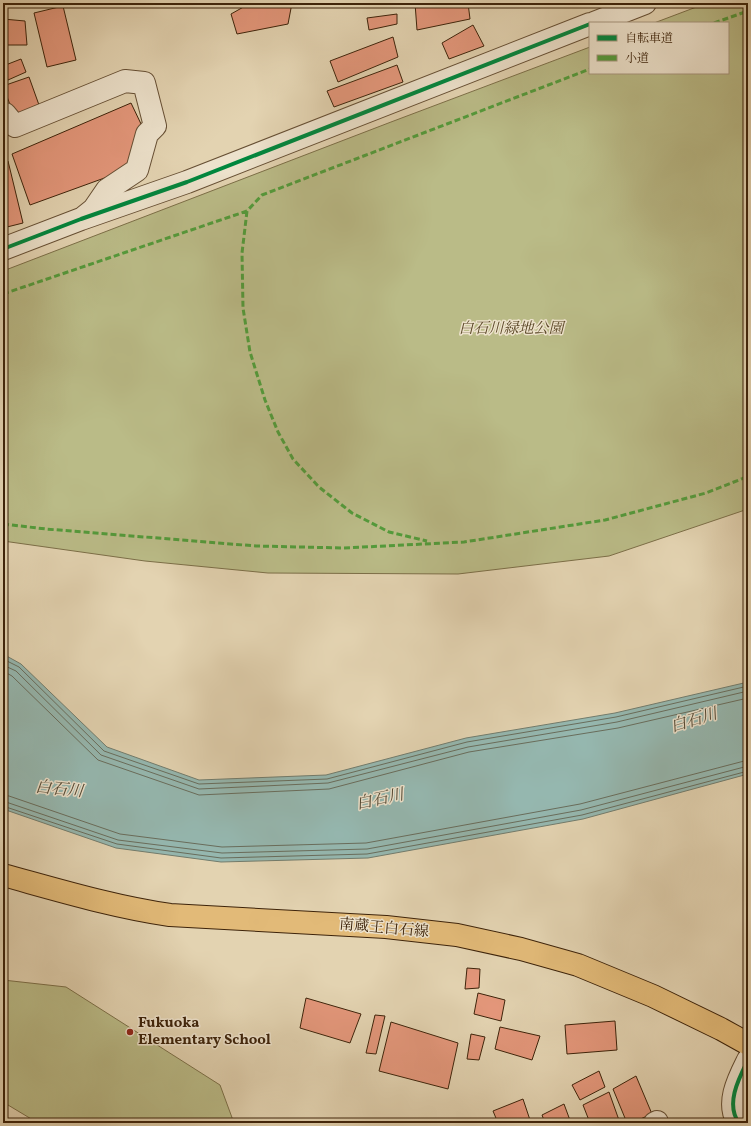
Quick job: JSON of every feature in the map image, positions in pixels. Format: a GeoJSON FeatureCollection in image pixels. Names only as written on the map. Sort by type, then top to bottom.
{"type":"FeatureCollection","features":[{"type":"Feature","properties":{"kind":"main road","name":"南蔵王白石線"},"geometry":{"type":"LineString","coordinates":[[3,875],[114,905],[146,912],[170,915],[386,927],[457,935],[521,949],[578,965],[653,996],[748,1044]]}},
{"type":"Feature","properties":{"kind":"street"},"geometry":{"type":"LineString","coordinates":[[597,22],[645,3]]}},
{"type":"Feature","properties":{"kind":"street"},"geometry":{"type":"LineString","coordinates":[[3,249],[81,219],[187,182],[589,24]]}},
{"type":"Feature","properties":{"kind":"street"},"geometry":{"type":"LineString","coordinates":[[3,114],[5,114],[15,126],[125,81],[144,82],[154,126],[147,134],[137,170],[107,190],[94,209],[81,219]]}},
{"type":"Feature","properties":{"kind":"street"},"geometry":{"type":"LineString","coordinates":[[740,1123],[735,1114],[733,1100],[734,1092],[748,1060]]}},
{"type":"Feature","properties":{"kind":"green space","name":"白石川緑地公園"},"geometry":{"type":"Polygon","coordinates":[[[707,3],[748,3],[748,509],[609,556],[458,574],[268,573],[145,561],[3,541],[3,271],[589,47],[589,74],[729,74],[729,22],[657,22],[707,3]]]}},
{"type":"Feature","properties":{"kind":"green space"},"geometry":{"type":"Polygon","coordinates":[[[3,980],[66,987],[220,1085],[234,1123],[38,1123],[3,1102],[3,980]]]}},
{"type":"Feature","properties":{"kind":"water","name":"白石川"},"geometry":{"type":"Polygon","coordinates":[[[3,654],[21,664],[107,747],[199,780],[326,775],[466,738],[615,713],[748,682],[748,774],[583,819],[368,858],[221,862],[116,848],[3,809],[3,654]]]}},
{"type":"Feature","properties":{"kind":"building"},"geometry":{"type":"Polygon","coordinates":[[[247,3],[292,3],[288,24],[237,34],[231,14],[247,5],[247,3]]]}},
{"type":"Feature","properties":{"kind":"building"},"geometry":{"type":"Polygon","coordinates":[[[415,3],[468,3],[470,19],[417,30],[415,3]]]}},
{"type":"Feature","properties":{"kind":"building"},"geometry":{"type":"Polygon","coordinates":[[[63,6],[76,60],[47,67],[34,13],[63,6]]]}},
{"type":"Feature","properties":{"kind":"building"},"geometry":{"type":"Polygon","coordinates":[[[397,14],[397,24],[369,30],[367,18],[397,14]]]}},
{"type":"Feature","properties":{"kind":"building"},"geometry":{"type":"Polygon","coordinates":[[[3,19],[25,21],[27,45],[3,45],[3,19]]]}},
{"type":"Feature","properties":{"kind":"building"},"geometry":{"type":"Polygon","coordinates":[[[473,25],[484,46],[449,59],[442,43],[473,25]]]}},
{"type":"Feature","properties":{"kind":"building"},"geometry":{"type":"Polygon","coordinates":[[[393,37],[398,57],[338,82],[330,61],[393,37]]]}},
{"type":"Feature","properties":{"kind":"building"},"geometry":{"type":"Polygon","coordinates":[[[21,59],[26,72],[8,80],[3,66],[21,59]]]}},
{"type":"Feature","properties":{"kind":"building"},"geometry":{"type":"Polygon","coordinates":[[[397,65],[403,82],[334,107],[327,91],[397,65]]]}},
{"type":"Feature","properties":{"kind":"building"},"geometry":{"type":"Polygon","coordinates":[[[29,77],[39,105],[15,118],[3,86],[29,77]]]}},
{"type":"Feature","properties":{"kind":"building"},"geometry":{"type":"Polygon","coordinates":[[[131,103],[142,126],[132,168],[30,205],[12,154],[131,103]]]}},
{"type":"Feature","properties":{"kind":"building"},"geometry":{"type":"Polygon","coordinates":[[[8,161],[23,223],[3,228],[3,162],[8,161]]]}},
{"type":"Feature","properties":{"kind":"building"},"geometry":{"type":"Polygon","coordinates":[[[467,968],[480,969],[479,988],[465,989],[467,968]]]}},
{"type":"Feature","properties":{"kind":"building"},"geometry":{"type":"Polygon","coordinates":[[[478,993],[505,1000],[501,1021],[474,1014],[478,993]]]}},
{"type":"Feature","properties":{"kind":"building"},"geometry":{"type":"Polygon","coordinates":[[[306,998],[361,1014],[350,1043],[300,1028],[306,998]]]}},
{"type":"Feature","properties":{"kind":"building"},"geometry":{"type":"Polygon","coordinates":[[[375,1015],[385,1016],[376,1054],[366,1053],[375,1015]]]}},
{"type":"Feature","properties":{"kind":"building"},"geometry":{"type":"Polygon","coordinates":[[[615,1021],[617,1050],[567,1054],[565,1025],[615,1021]]]}},
{"type":"Feature","properties":{"kind":"building"},"geometry":{"type":"Polygon","coordinates":[[[391,1022],[458,1043],[448,1089],[379,1071],[391,1022]]]}},
{"type":"Feature","properties":{"kind":"building"},"geometry":{"type":"Polygon","coordinates":[[[500,1027],[540,1036],[532,1060],[495,1049],[500,1027]]]}},
{"type":"Feature","properties":{"kind":"building"},"geometry":{"type":"Polygon","coordinates":[[[471,1034],[485,1037],[479,1060],[467,1059],[471,1034]]]}},
{"type":"Feature","properties":{"kind":"building"},"geometry":{"type":"Polygon","coordinates":[[[599,1071],[605,1087],[580,1100],[572,1085],[599,1071]]]}},
{"type":"Feature","properties":{"kind":"building"},"geometry":{"type":"Polygon","coordinates":[[[636,1076],[652,1114],[631,1123],[627,1123],[613,1089],[636,1076]]]}},
{"type":"Feature","properties":{"kind":"building"},"geometry":{"type":"Polygon","coordinates":[[[609,1092],[620,1123],[590,1123],[583,1105],[609,1092]]]}},
{"type":"Feature","properties":{"kind":"building"},"geometry":{"type":"Polygon","coordinates":[[[523,1099],[531,1123],[498,1123],[493,1111],[523,1099]]]}},
{"type":"Feature","properties":{"kind":"building"},"geometry":{"type":"Polygon","coordinates":[[[564,1104],[571,1123],[545,1123],[542,1115],[564,1104]]]}},
{"type":"Feature","properties":{"kind":"marked path"},"geometry":{"type":"LineString","coordinates":[[717,22],[748,11]]}},
{"type":"Feature","properties":{"kind":"marked path"},"geometry":{"type":"LineString","coordinates":[[3,294],[247,211],[262,195],[589,69]]}},
{"type":"Feature","properties":{"kind":"marked path"},"geometry":{"type":"LineString","coordinates":[[247,211],[242,253],[243,308],[250,352],[265,400],[278,432],[293,459],[319,487],[352,513],[389,532],[427,541]]}},
{"type":"Feature","properties":{"kind":"marked path"},"geometry":{"type":"LineString","coordinates":[[3,524],[46,529],[256,546],[344,548],[464,542],[605,520],[706,493],[748,475]]}},
{"type":"Feature","properties":{"kind":"cycle path"},"geometry":{"type":"LineString","coordinates":[[3,249],[81,219],[187,182],[589,24]]}},
{"type":"Feature","properties":{"kind":"cycle path"},"geometry":{"type":"LineString","coordinates":[[739,1123],[735,1116],[733,1099],[748,1060]]}},
{"type":"Feature","properties":{"kind":"place","name":"Fukuoka Elementary School"},"geometry":{"type":"Point","coordinates":[130,1032]}}]}
